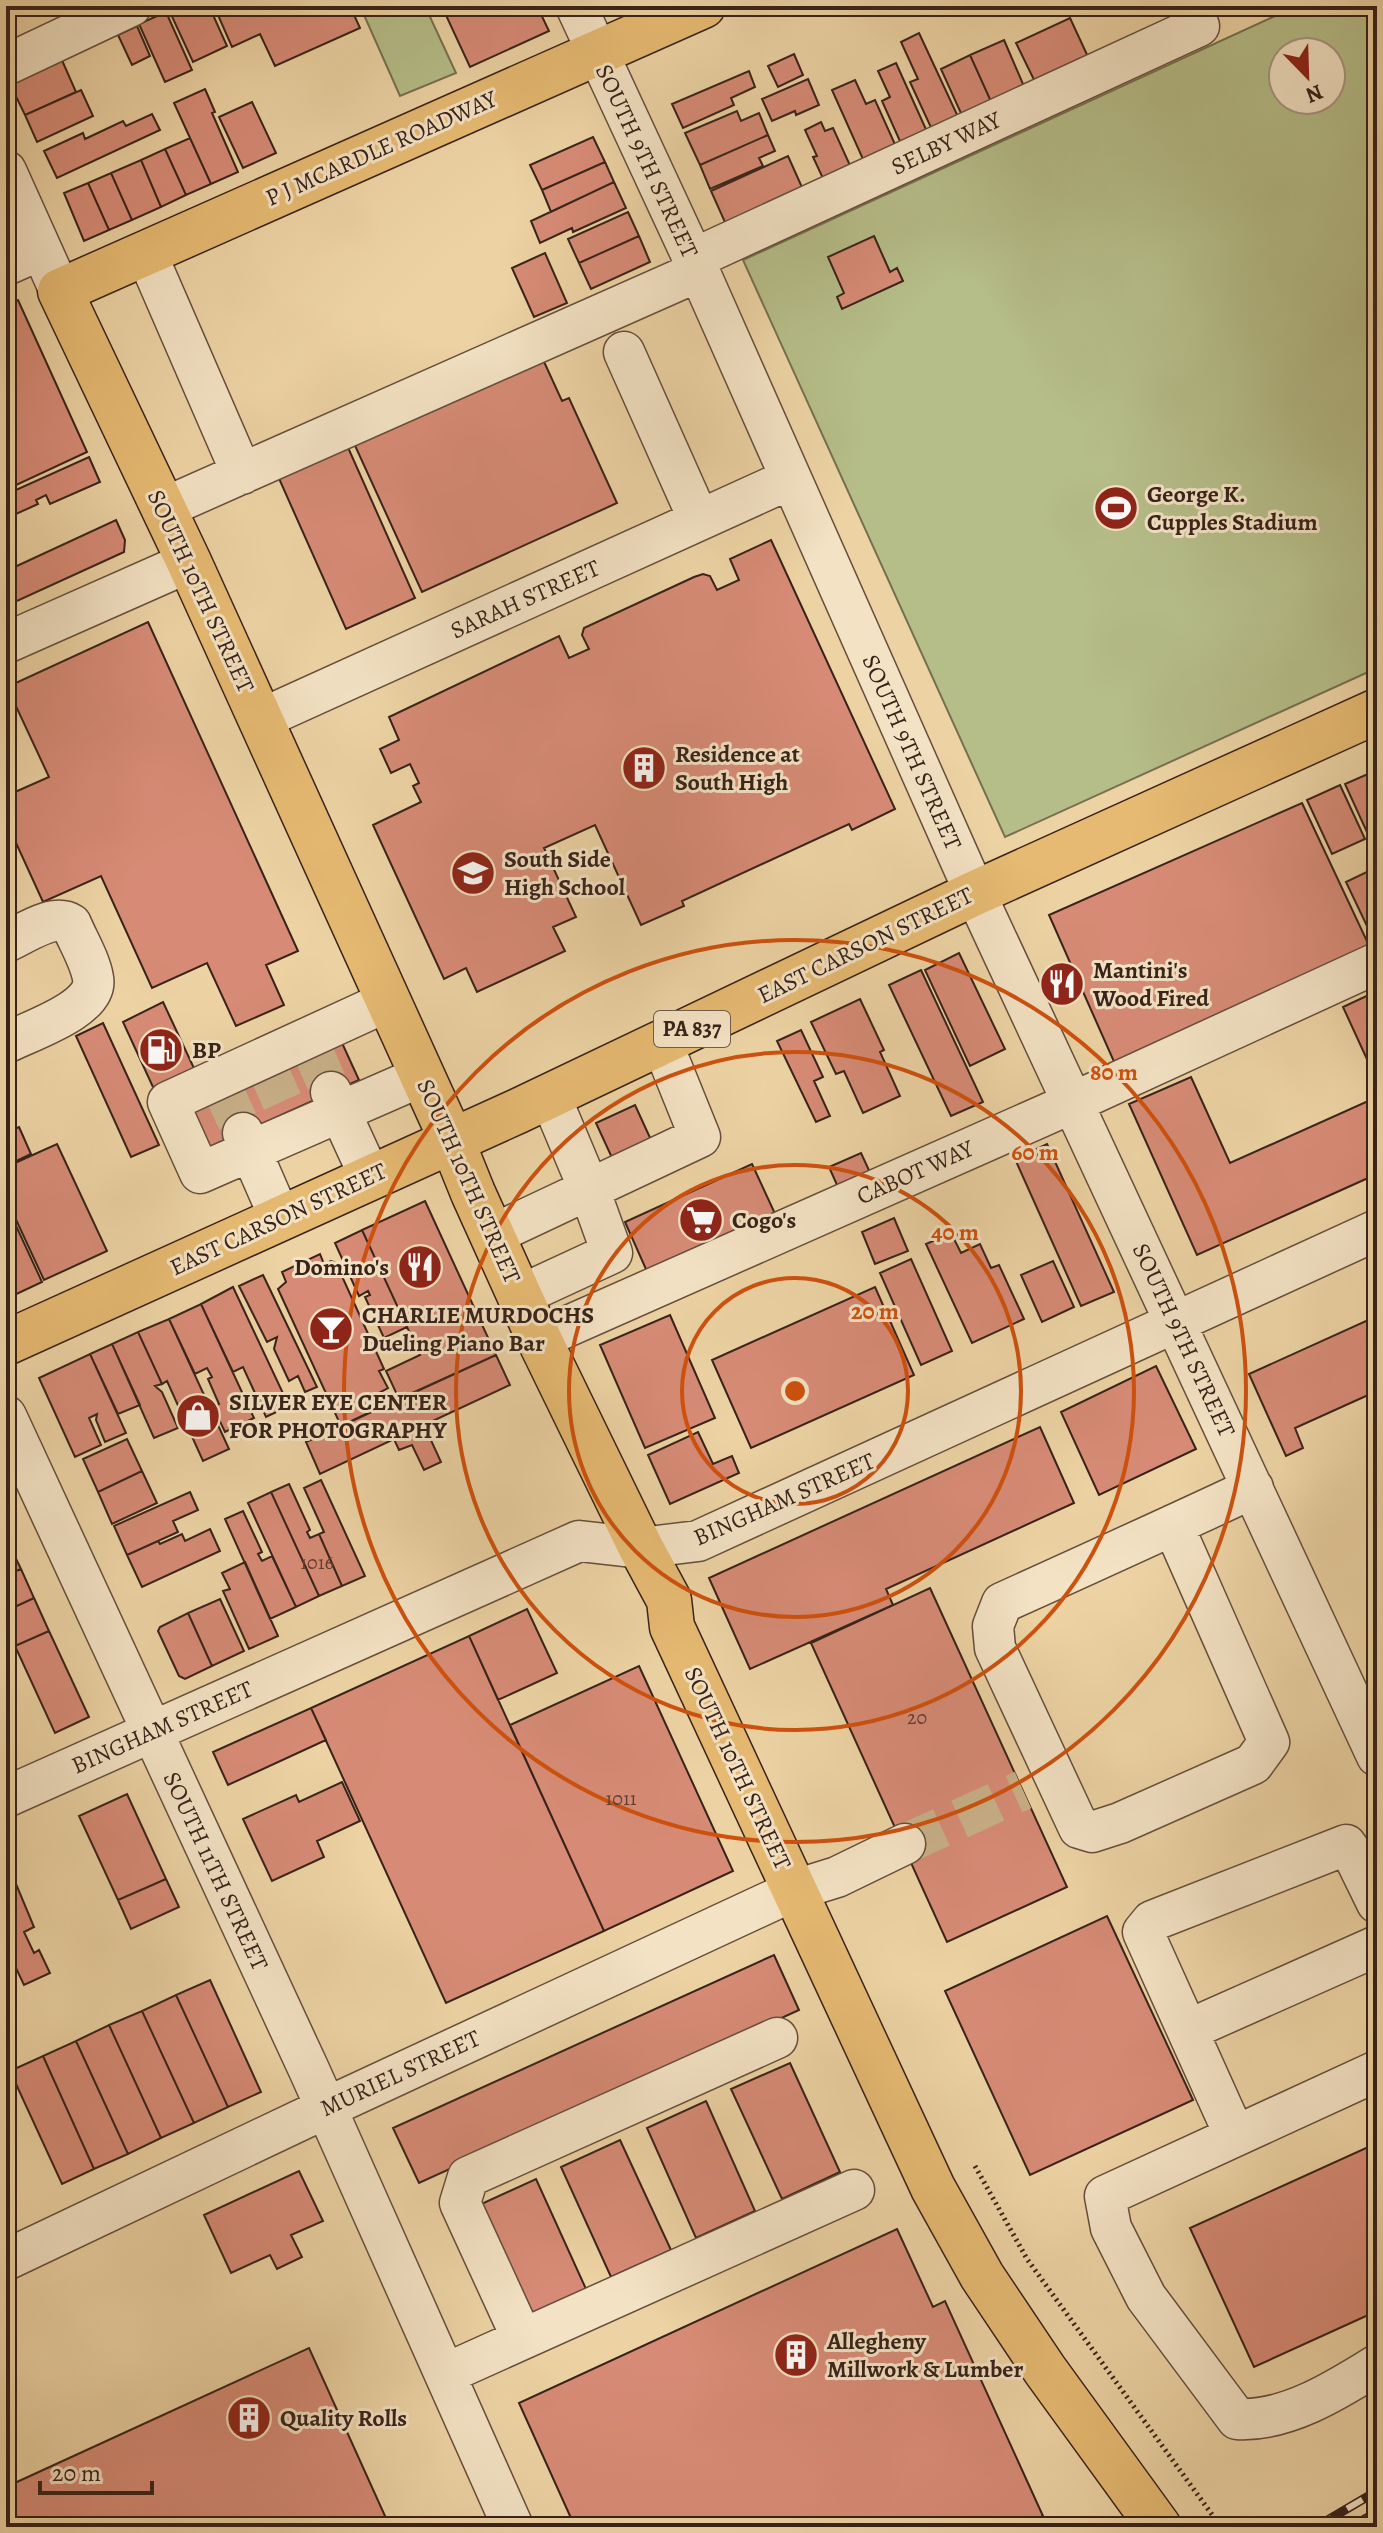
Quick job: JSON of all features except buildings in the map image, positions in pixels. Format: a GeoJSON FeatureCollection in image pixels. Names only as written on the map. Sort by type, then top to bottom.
{"type":"FeatureCollection","features":[{"type":"Feature","properties":{"kind":"main road","name":"P J MCARDLE ROADWAY"},"geometry":{"type":"LineString","coordinates":[[60,291],[703,6]]}},
{"type":"Feature","properties":{"kind":"main road","name":"SOUTH 10TH STREET"},"geometry":{"type":"LineString","coordinates":[[60,291],[261,719],[539,1339],[669,1600],[672,1627],[933,2188],[982,2276],[1045,2370],[1159,2527]]}},
{"type":"Feature","properties":{"kind":"main road","name":"EAST CARSON STREET"},"geometry":{"type":"LineString","coordinates":[[6,1343],[550,1096],[975,893],[1377,711]]}},
{"type":"Feature","properties":{"kind":"street"},"geometry":{"type":"LineString","coordinates":[[6,65],[131,6]]}},
{"type":"Feature","properties":{"kind":"street","name":"SOUTH 9TH STREET"},"geometry":{"type":"LineString","coordinates":[[576,6],[696,265],[975,893],[1072,1103],[1253,1488],[1361,1680],[1377,1756]]}},
{"type":"Feature","properties":{"kind":"street","name":"SELBY WAY"},"geometry":{"type":"LineString","coordinates":[[164,508],[696,265],[1199,26]]}},
{"type":"Feature","properties":{"kind":"street","name":"SOUTH 10TH STREET"},"geometry":{"type":"LineString","coordinates":[[6,171],[23,258],[60,291]]}},
{"type":"Feature","properties":{"kind":"street"},"geometry":{"type":"LineString","coordinates":[[146,253],[242,474]]}},
{"type":"Feature","properties":{"kind":"street"},"geometry":{"type":"LineString","coordinates":[[624,352],[699,520]]}},
{"type":"Feature","properties":{"kind":"street","name":"SARAH STREET"},"geometry":{"type":"LineString","coordinates":[[261,719],[790,479]]}},
{"type":"Feature","properties":{"kind":"street"},"geometry":{"type":"LineString","coordinates":[[6,643],[189,562]]}},
{"type":"Feature","properties":{"kind":"street"},"geometry":{"type":"LineString","coordinates":[[6,942],[52,921],[64,919],[71,924],[94,979],[91,996],[80,1007],[6,1043]]}},
{"type":"Feature","properties":{"kind":"street","name":"CABOT WAY"},"geometry":{"type":"LineString","coordinates":[[539,1339],[1072,1103],[1377,963]]}},
{"type":"Feature","properties":{"kind":"street"},"geometry":{"type":"LineString","coordinates":[[388,1001],[308,1042],[168,1102],[193,1159],[200,1173],[246,1142],[336,1102],[422,1076]]}},
{"type":"Feature","properties":{"kind":"street"},"geometry":{"type":"LineString","coordinates":[[492,1235],[700,1137],[662,1043]]}},
{"type":"Feature","properties":{"kind":"street"},"geometry":{"type":"LineString","coordinates":[[519,1296],[612,1253],[550,1096]]}},
{"type":"Feature","properties":{"kind":"street"},"geometry":{"type":"LineString","coordinates":[[336,1102],[370,1177]]}},
{"type":"Feature","properties":{"kind":"street"},"geometry":{"type":"LineString","coordinates":[[246,1142],[280,1218]]}},
{"type":"Feature","properties":{"kind":"street","name":"BINGHAM STREET"},"geometry":{"type":"LineString","coordinates":[[6,1797],[579,1541],[641,1548],[698,1541],[1377,1230]]}},
{"type":"Feature","properties":{"kind":"street","name":"SOUTH 11TH STREET"},"geometry":{"type":"LineString","coordinates":[[6,1416],[326,2108],[513,2527]]}},
{"type":"Feature","properties":{"kind":"street"},"geometry":{"type":"LineString","coordinates":[[1173,1525],[1269,1742],[1253,1764],[1120,1823],[1092,1832],[1079,1828],[1038,1783],[995,1648],[993,1626],[1002,1603],[1253,1488]]}},
{"type":"Feature","properties":{"kind":"street","name":"MURIEL STREET"},"geometry":{"type":"LineString","coordinates":[[6,2260],[795,1890],[837,1877],[905,1844]]}},
{"type":"Feature","properties":{"kind":"street"},"geometry":{"type":"LineString","coordinates":[[1235,2136],[1143,1932],[1152,1921],[1346,1845],[1377,1903]]}},
{"type":"Feature","properties":{"kind":"street"},"geometry":{"type":"LineString","coordinates":[[1188,2030],[1377,1946]]}},
{"type":"Feature","properties":{"kind":"street"},"geometry":{"type":"LineString","coordinates":[[522,2338],[460,2203],[468,2177],[777,2038]]}},
{"type":"Feature","properties":{"kind":"street"},"geometry":{"type":"LineString","coordinates":[[1377,2071],[1105,2196],[1111,2228],[1146,2297],[1237,2419],[1253,2420],[1319,2400],[1377,2365]]}},
{"type":"Feature","properties":{"kind":"street"},"geometry":{"type":"LineString","coordinates":[[445,2374],[854,2190]]}},
{"type":"Feature","properties":{"kind":"path"},"geometry":{"type":"LineString","coordinates":[[975,2166],[1027,2259],[1221,2527]]}},
{"type":"Feature","properties":{"kind":"green space"},"geometry":{"type":"Polygon","coordinates":[[[360,6],[425,6],[456,73],[400,96],[360,6]]]}},
{"type":"Feature","properties":{"kind":"green space","name":"George K. Cupples Stadium"},"geometry":{"type":"Polygon","coordinates":[[[1297,6],[1374,6],[1377,13],[1377,668],[1005,837],[743,260],[1297,6]]]}},
{"type":"Feature","properties":{"kind":"tunnel"},"geometry":{"type":"LineString","coordinates":[[310,1045],[331,1092]]}},
{"type":"Feature","properties":{"kind":"tunnel"},"geometry":{"type":"LineString","coordinates":[[266,1065],[287,1112]]}},
{"type":"Feature","properties":{"kind":"tunnel"},"geometry":{"type":"LineString","coordinates":[[221,1085],[243,1133]]}},
{"type":"Feature","properties":{"kind":"tunnel"},"geometry":{"type":"LineString","coordinates":[[905,1844],[1023,1790]]}},
{"type":"Feature","properties":{"kind":"railway"},"geometry":{"type":"LineString","coordinates":[[1316,2527],[1377,2491]]}},
{"type":"Feature","properties":{"kind":"railway"},"geometry":{"type":"LineString","coordinates":[[1351,2527],[1377,2512]]}},
{"type":"Feature","properties":{"kind":"place","name":"George K. Cupples Stadium"},"geometry":{"type":"Point","coordinates":[1116,508]}},
{"type":"Feature","properties":{"kind":"place","name":"Residence at South High"},"geometry":{"type":"Point","coordinates":[644,768]}},
{"type":"Feature","properties":{"kind":"place","name":"South Side High School"},"geometry":{"type":"Point","coordinates":[473,873]}},
{"type":"Feature","properties":{"kind":"place","name":"Mantini's Wood Fired"},"geometry":{"type":"Point","coordinates":[1062,984]}},
{"type":"Feature","properties":{"kind":"place","name":"BP"},"geometry":{"type":"Point","coordinates":[161,1050]}},
{"type":"Feature","properties":{"kind":"place","name":"Cogo's"},"geometry":{"type":"Point","coordinates":[701,1220]}},
{"type":"Feature","properties":{"kind":"place","name":"Domino's"},"geometry":{"type":"Point","coordinates":[420,1267]}},
{"type":"Feature","properties":{"kind":"place","name":"CHARLIE MURDOCHS Dueling Piano Bar"},"geometry":{"type":"Point","coordinates":[331,1329]}},
{"type":"Feature","properties":{"kind":"place","name":"SILVER EYE CENTER FOR PHOTOGRAPHY"},"geometry":{"type":"Point","coordinates":[198,1416]}},
{"type":"Feature","properties":{"kind":"place","name":"Allegheny Millwork & Lumber"},"geometry":{"type":"Point","coordinates":[796,2355]}},
{"type":"Feature","properties":{"kind":"place","name":"Quality Rolls"},"geometry":{"type":"Point","coordinates":[249,2418]}}]}
